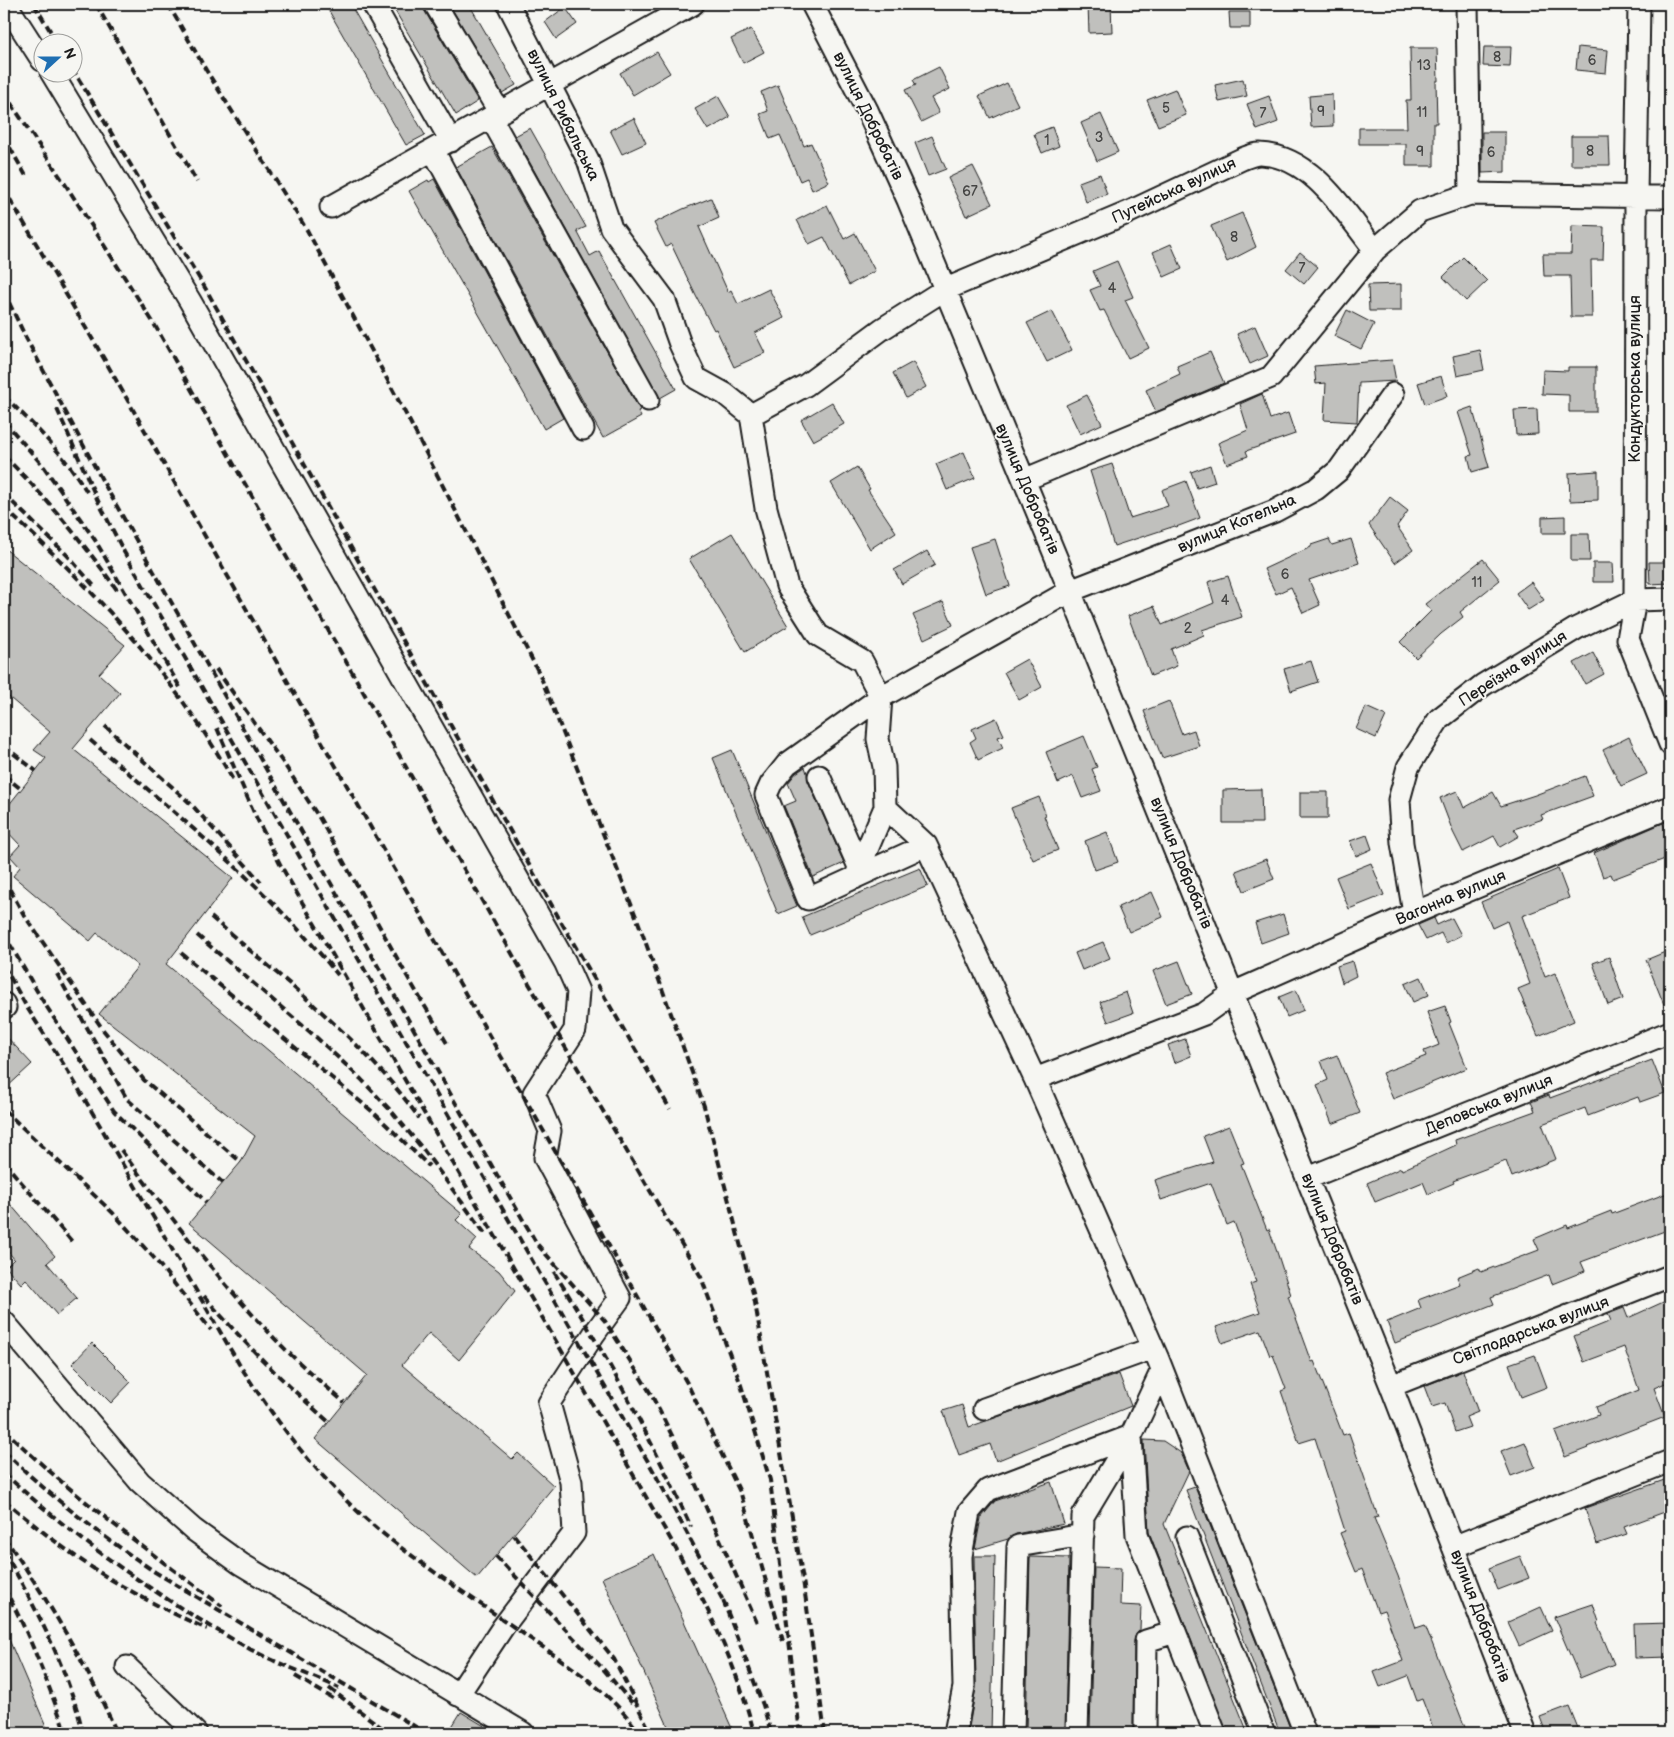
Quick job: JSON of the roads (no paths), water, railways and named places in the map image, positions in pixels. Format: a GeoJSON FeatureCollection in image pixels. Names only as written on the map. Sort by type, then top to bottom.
{"type":"FeatureCollection","features":[{"type":"Feature","properties":{"kind":"street"},"geometry":{"type":"LineString","coordinates":[[6,4],[32,44]]}},
{"type":"Feature","properties":{"kind":"street"},"geometry":{"type":"LineString","coordinates":[[373,4],[582,430]]}},
{"type":"Feature","properties":{"kind":"street"},"geometry":{"type":"LineString","coordinates":[[435,4],[648,400]]}},
{"type":"Feature","properties":{"kind":"street","name":"вулиця Рибальська"},"geometry":{"type":"LineString","coordinates":[[508,4],[588,160],[611,228],[664,299],[680,344],[696,378],[725,394],[751,415]]}},
{"type":"Feature","properties":{"kind":"street"},"geometry":{"type":"LineString","coordinates":[[331,207],[693,4]]}},
{"type":"Feature","properties":{"kind":"street","name":"вулиця Добробатів"},"geometry":{"type":"LineString","coordinates":[[812,4],[867,110],[908,200],[1070,591],[1391,1386],[1525,1733]]}},
{"type":"Feature","properties":{"kind":"street"},"geometry":{"type":"LineString","coordinates":[[1467,4],[1470,194]]}},
{"type":"Feature","properties":{"kind":"street","name":"Кондукторська вулиця"},"geometry":{"type":"LineString","coordinates":[[1639,4],[1636,197],[1635,600],[1628,639],[1670,744]]}},
{"type":"Feature","properties":{"kind":"street"},"geometry":{"type":"LineString","coordinates":[[57,82],[195,310],[565,962],[578,991],[574,1030],[534,1093],[550,1131],[545,1158],[620,1298],[549,1403],[571,1482],[574,1532],[503,1627],[458,1695]]}},
{"type":"Feature","properties":{"kind":"street","name":"Путейська вулиця"},"geometry":{"type":"LineString","coordinates":[[751,415],[806,385],[882,329],[944,290],[1127,213],[1242,159],[1258,154],[1280,157],[1302,167],[1325,188],[1376,250]]}},
{"type":"Feature","properties":{"kind":"street"},"geometry":{"type":"LineString","coordinates":[[1024,480],[1271,377],[1376,250],[1420,211],[1470,194],[1670,197]]}},
{"type":"Feature","properties":{"kind":"street","name":"вулиця Котельна"},"geometry":{"type":"LineString","coordinates":[[857,872],[808,899],[766,795],[771,784],[787,764],[881,697],[1070,591],[1276,511],[1316,489],[1339,470],[1393,394]]}},
{"type":"Feature","properties":{"kind":"street"},"geometry":{"type":"LineString","coordinates":[[751,415],[766,508],[787,586],[818,635],[862,661],[881,697],[878,739],[884,767],[885,807],[857,872]]}},
{"type":"Feature","properties":{"kind":"street","name":"Переїзна вулиця"},"geometry":{"type":"LineString","coordinates":[[1414,913],[1402,843],[1399,800],[1408,767],[1439,719],[1491,679],[1577,628],[1635,600],[1670,600]]}},
{"type":"Feature","properties":{"kind":"street"},"geometry":{"type":"LineString","coordinates":[[819,776],[857,872]]}},
{"type":"Feature","properties":{"kind":"street"},"geometry":{"type":"LineString","coordinates":[[885,807],[926,845],[1035,1079],[1153,1348],[1305,1733]]}},
{"type":"Feature","properties":{"kind":"street","name":"Вагонна вулиця"},"geometry":{"type":"LineString","coordinates":[[1035,1079],[1204,1014],[1233,993],[1414,913],[1670,807]]}},
{"type":"Feature","properties":{"kind":"street"},"geometry":{"type":"LineString","coordinates":[[857,872],[926,845]]}},
{"type":"Feature","properties":{"kind":"street"},"geometry":{"type":"LineString","coordinates":[[4,1004],[4,1008]]}},
{"type":"Feature","properties":{"kind":"street","name":"Деповська вулиця"},"geometry":{"type":"LineString","coordinates":[[1308,1178],[1670,1032]]}},
{"type":"Feature","properties":{"kind":"street","name":"Світлодарська вулиця"},"geometry":{"type":"LineString","coordinates":[[1391,1386],[1670,1276]]}},
{"type":"Feature","properties":{"kind":"street"},"geometry":{"type":"LineString","coordinates":[[4,1322],[140,1482],[194,1530],[241,1564],[523,1733]]}},
{"type":"Feature","properties":{"kind":"street"},"geometry":{"type":"LineString","coordinates":[[984,1409],[1153,1348]]}},
{"type":"Feature","properties":{"kind":"street"},"geometry":{"type":"LineString","coordinates":[[1077,1733],[1083,1516],[1131,1436],[1162,1370]]}},
{"type":"Feature","properties":{"kind":"street"},"geometry":{"type":"LineString","coordinates":[[1131,1436],[1137,1535],[1215,1733]]}},
{"type":"Feature","properties":{"kind":"street"},"geometry":{"type":"LineString","coordinates":[[955,1733],[964,1687],[961,1556],[969,1512],[988,1490],[1131,1436]]}},
{"type":"Feature","properties":{"kind":"street"},"geometry":{"type":"LineString","coordinates":[[1453,1547],[1670,1461]]}},
{"type":"Feature","properties":{"kind":"street"},"geometry":{"type":"LineString","coordinates":[[1013,1733],[1018,1546],[1083,1535]]}},
{"type":"Feature","properties":{"kind":"street"},"geometry":{"type":"LineString","coordinates":[[1187,1537],[1264,1733]]}},
{"type":"Feature","properties":{"kind":"street"},"geometry":{"type":"LineString","coordinates":[[1145,1733],[1146,1641],[1175,1632]]}},
{"type":"Feature","properties":{"kind":"street"},"geometry":{"type":"LineString","coordinates":[[127,1667],[196,1733]]}},
{"type":"Feature","properties":{"kind":"railway"},"geometry":{"type":"LineString","coordinates":[[34,4],[51,32]]}},
{"type":"Feature","properties":{"kind":"railway"},"geometry":{"type":"LineString","coordinates":[[96,4],[197,182]]}},
{"type":"Feature","properties":{"kind":"railway"},"geometry":{"type":"LineString","coordinates":[[168,4],[206,70],[307,230],[410,422],[540,675],[639,924],[704,1106],[754,1297],[803,1580],[825,1733]]}},
{"type":"Feature","properties":{"kind":"railway"},"geometry":{"type":"LineString","coordinates":[[80,82],[207,291],[560,920],[670,1109]]}},
{"type":"Feature","properties":{"kind":"railway"},"geometry":{"type":"LineString","coordinates":[[4,93],[67,187],[153,322],[564,1045],[701,1277],[741,1385],[770,1480],[800,1733]]}},
{"type":"Feature","properties":{"kind":"railway"},"geometry":{"type":"LineString","coordinates":[[4,137],[26,176]]}},
{"type":"Feature","properties":{"kind":"railway"},"geometry":{"type":"LineString","coordinates":[[4,189],[103,357],[687,1383],[741,1494],[783,1641]]}},
{"type":"Feature","properties":{"kind":"railway"},"geometry":{"type":"LineString","coordinates":[[4,292],[26,338],[102,480],[537,1244],[605,1321],[651,1394],[689,1469],[758,1625]]}},
{"type":"Feature","properties":{"kind":"railway"},"geometry":{"type":"LineString","coordinates":[[4,396],[59,453],[87,492]]}},
{"type":"Feature","properties":{"kind":"railway"},"geometry":{"type":"LineString","coordinates":[[57,409],[97,499],[124,552],[654,1472],[726,1606]]}},
{"type":"Feature","properties":{"kind":"railway"},"geometry":{"type":"LineString","coordinates":[[4,421],[44,467],[95,540],[181,689]]}},
{"type":"Feature","properties":{"kind":"railway"},"geometry":{"type":"LineString","coordinates":[[4,456],[64,520],[117,590]]}},
{"type":"Feature","properties":{"kind":"railway"},"geometry":{"type":"LineString","coordinates":[[4,494],[67,555],[95,587]]}},
{"type":"Feature","properties":{"kind":"railway"},"geometry":{"type":"LineString","coordinates":[[4,508],[69,569],[130,635],[185,705],[233,780]]}},
{"type":"Feature","properties":{"kind":"railway"},"geometry":{"type":"LineString","coordinates":[[216,669],[284,764],[320,819],[407,976],[448,1045]]}},
{"type":"Feature","properties":{"kind":"railway"},"geometry":{"type":"LineString","coordinates":[[105,726],[191,804],[261,882]]}},
{"type":"Feature","properties":{"kind":"railway"},"geometry":{"type":"LineString","coordinates":[[217,728],[255,815],[280,864],[684,1563],[708,1610],[739,1682],[754,1733]]}},
{"type":"Feature","properties":{"kind":"railway"},"geometry":{"type":"LineString","coordinates":[[90,740],[250,881],[281,911],[338,975]]}},
{"type":"Feature","properties":{"kind":"railway"},"geometry":{"type":"LineString","coordinates":[[4,746],[36,771]]}},
{"type":"Feature","properties":{"kind":"railway"},"geometry":{"type":"LineString","coordinates":[[4,775],[22,790]]}},
{"type":"Feature","properties":{"kind":"railway"},"geometry":{"type":"LineString","coordinates":[[4,804],[7,807]]}},
{"type":"Feature","properties":{"kind":"railway"},"geometry":{"type":"LineString","coordinates":[[4,879],[24,915],[104,1031],[144,1080],[241,1162]]}},
{"type":"Feature","properties":{"kind":"railway"},"geometry":{"type":"LineString","coordinates":[[211,917],[321,1011],[348,1037],[374,1063],[419,1118]]}},
{"type":"Feature","properties":{"kind":"railway"},"geometry":{"type":"LineString","coordinates":[[4,934],[41,998],[114,1111],[206,1202]]}},
{"type":"Feature","properties":{"kind":"railway"},"geometry":{"type":"LineString","coordinates":[[197,935],[316,1037],[361,1079],[422,1148],[486,1235]]}},
{"type":"Feature","properties":{"kind":"railway"},"geometry":{"type":"LineString","coordinates":[[181,953],[373,1112],[429,1166]]}},
{"type":"Feature","properties":{"kind":"railway"},"geometry":{"type":"LineString","coordinates":[[4,966],[26,1006],[71,1076],[239,1364],[255,1389],[309,1460],[350,1504],[372,1524],[428,1567],[588,1680],[616,1705],[639,1733]]}},
{"type":"Feature","properties":{"kind":"railway"},"geometry":{"type":"LineString","coordinates":[[57,974],[127,1099],[223,1183]]}},
{"type":"Feature","properties":{"kind":"railway"},"geometry":{"type":"LineString","coordinates":[[4,1110],[113,1213],[154,1258],[211,1330]]}},
{"type":"Feature","properties":{"kind":"railway"},"geometry":{"type":"LineString","coordinates":[[121,1150],[226,1285],[292,1356],[344,1402]]}},
{"type":"Feature","properties":{"kind":"railway"},"geometry":{"type":"LineString","coordinates":[[4,1162],[74,1244]]}},
{"type":"Feature","properties":{"kind":"railway"},"geometry":{"type":"LineString","coordinates":[[554,1272],[592,1334],[627,1397],[691,1527]]}},
{"type":"Feature","properties":{"kind":"railway"},"geometry":{"type":"LineString","coordinates":[[204,1296],[264,1361],[329,1422]]}},
{"type":"Feature","properties":{"kind":"railway"},"geometry":{"type":"LineString","coordinates":[[4,1429],[83,1499],[222,1606]]}},
{"type":"Feature","properties":{"kind":"railway"},"geometry":{"type":"LineString","coordinates":[[4,1451],[76,1515],[155,1572],[426,1733]]}},
{"type":"Feature","properties":{"kind":"railway"},"geometry":{"type":"LineString","coordinates":[[4,1473],[90,1545],[183,1610],[259,1654],[339,1688]]}},
{"type":"Feature","properties":{"kind":"railway"},"geometry":{"type":"LineString","coordinates":[[4,1500],[76,1557],[102,1574],[180,1617],[207,1629]]}},
{"type":"Feature","properties":{"kind":"railway"},"geometry":{"type":"LineString","coordinates":[[514,1535],[614,1659],[651,1733]]}},
{"type":"Feature","properties":{"kind":"railway"},"geometry":{"type":"LineString","coordinates":[[4,1537],[36,1584],[65,1632],[117,1733]]}},
{"type":"Feature","properties":{"kind":"railway"},"geometry":{"type":"LineString","coordinates":[[4,1551],[28,1595],[60,1662],[77,1709],[83,1733]]}},
{"type":"Feature","properties":{"kind":"railway"},"geometry":{"type":"LineString","coordinates":[[496,1556],[604,1670],[632,1703]]}},
{"type":"Feature","properties":{"kind":"railway"},"geometry":{"type":"LineString","coordinates":[[4,1588],[30,1641],[66,1733]]}},
{"type":"Feature","properties":{"kind":"railway"},"geometry":{"type":"LineString","coordinates":[[723,1600],[763,1705],[771,1733]]}},
{"type":"Feature","properties":{"kind":"railway"},"geometry":{"type":"LineString","coordinates":[[295,1676],[334,1699]]}},
{"type":"Feature","properties":{"kind":"railway"},"geometry":{"type":"LineString","coordinates":[[329,1688],[389,1733]]}}]}
